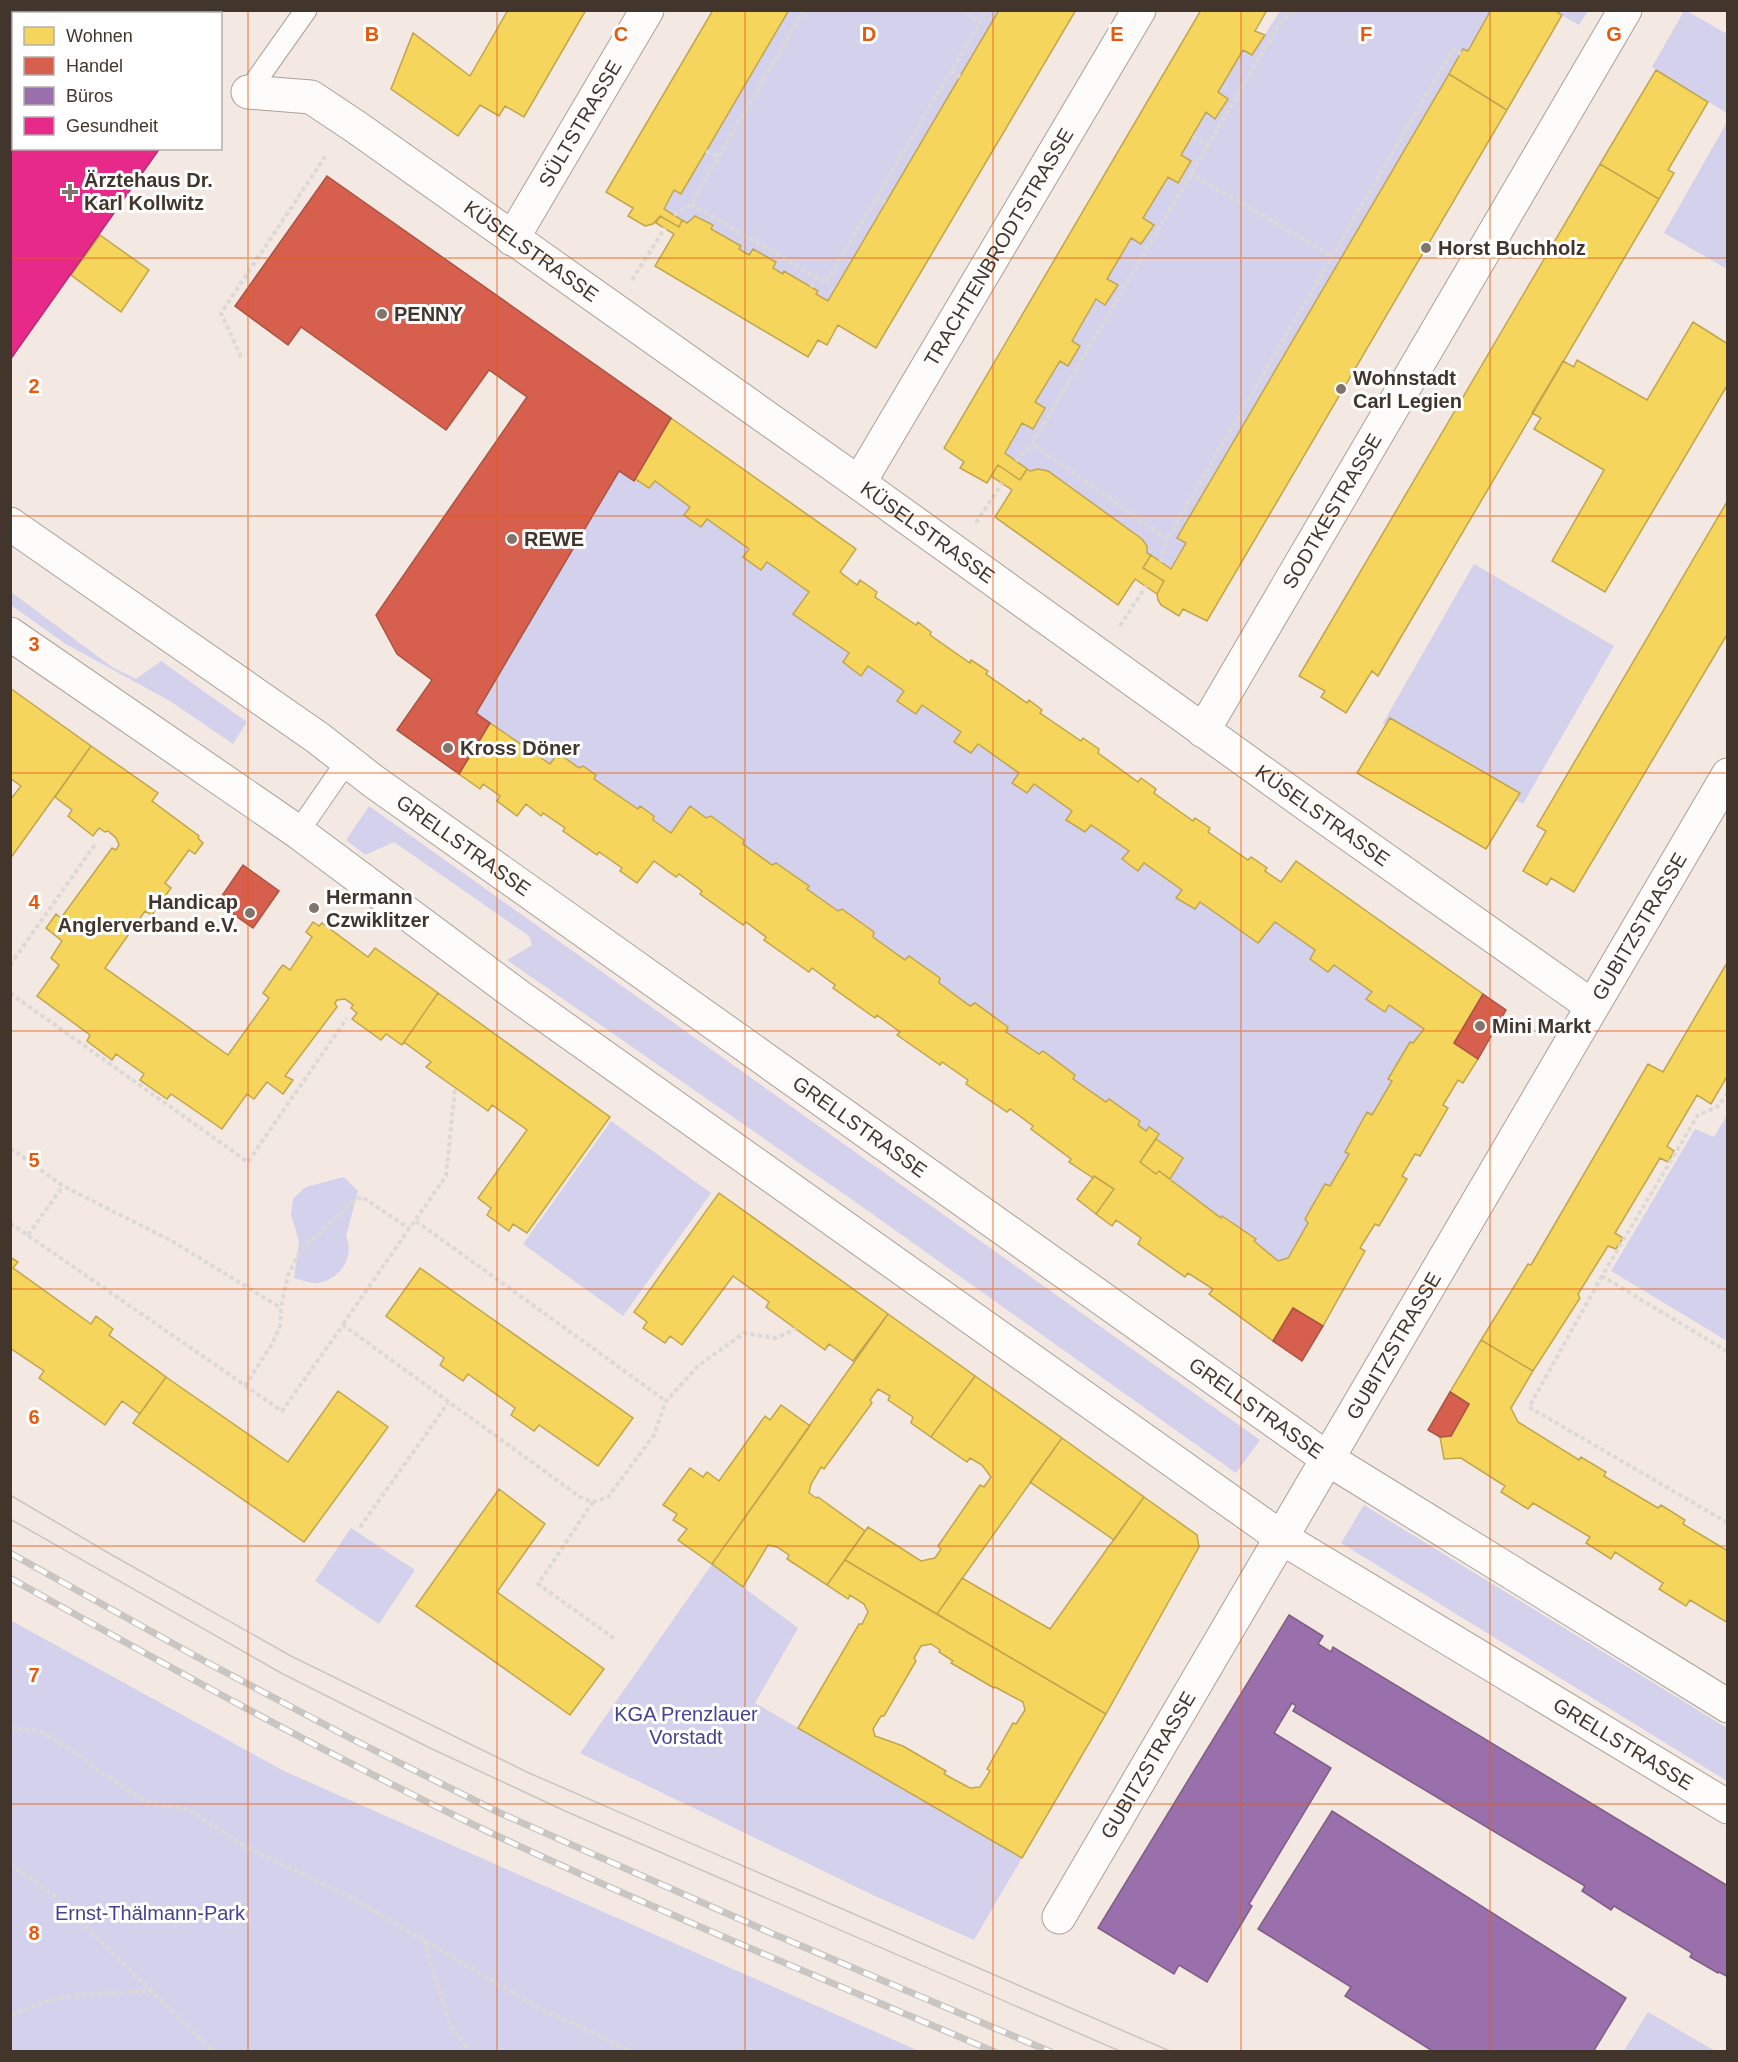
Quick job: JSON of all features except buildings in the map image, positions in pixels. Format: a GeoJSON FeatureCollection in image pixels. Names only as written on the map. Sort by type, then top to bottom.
{"type":"FeatureCollection","features":[{"type":"Feature","properties":{"kind":"street","name":"SÜLTSTRASSE"},"geometry":{"type":"LineString","coordinates":[[512,239],[647,10]]}},
{"type":"Feature","properties":{"kind":"street","name":"TRACHTENBRODTSTRASSE"},"geometry":{"type":"LineString","coordinates":[[859,483],[1139,10]]}},
{"type":"Feature","properties":{"kind":"street","name":"SODTKESTRASSE"},"geometry":{"type":"LineString","coordinates":[[1203,731],[1625,10]]}},
{"type":"Feature","properties":{"kind":"street","name":"KÜSELSTRASSE"},"geometry":{"type":"LineString","coordinates":[[248,92],[311,97],[356,127],[1592,1006]]}},
{"type":"Feature","properties":{"kind":"street","name":"GRELLSTRASSE"},"geometry":{"type":"LineString","coordinates":[[10,524],[318,738],[347,761],[1328,1459],[1728,1706]]}},
{"type":"Feature","properties":{"kind":"street","name":"GRELLSTRASSE"},"geometry":{"type":"LineString","coordinates":[[10,634],[297,832],[521,999],[1282,1538],[1728,1807]]}},
{"type":"Feature","properties":{"kind":"street","name":"GUBITZSTRASSE"},"geometry":{"type":"LineString","coordinates":[[1059,1917],[1728,775]]}},
{"type":"Feature","properties":{"kind":"lane"},"geometry":{"type":"LineString","coordinates":[[248,92],[306,10]]}},
{"type":"Feature","properties":{"kind":"lane"},"geometry":{"type":"LineString","coordinates":[[297,832],[347,761]]}},
{"type":"Feature","properties":{"kind":"path"},"geometry":{"type":"LineString","coordinates":[[674,215],[691,204],[804,10]]}},
{"type":"Feature","properties":{"kind":"path"},"geometry":{"type":"LineString","coordinates":[[960,10],[980,22]]}},
{"type":"Feature","properties":{"kind":"path"},"geometry":{"type":"LineString","coordinates":[[691,204],[826,283],[987,10]]}},
{"type":"Feature","properties":{"kind":"path"},"geometry":{"type":"LineString","coordinates":[[1016,461],[1032,444],[1281,21],[1293,10]]}},
{"type":"Feature","properties":{"kind":"path"},"geometry":{"type":"LineString","coordinates":[[1161,562],[1167,538],[1453,49],[1461,54]]}},
{"type":"Feature","properties":{"kind":"path"},"geometry":{"type":"LineString","coordinates":[[951,71],[960,77]]}},
{"type":"Feature","properties":{"kind":"path"},"geometry":{"type":"LineString","coordinates":[[1192,136],[1207,146]]}},
{"type":"Feature","properties":{"kind":"path"},"geometry":{"type":"LineString","coordinates":[[706,151],[718,158]]}},
{"type":"Feature","properties":{"kind":"path"},"geometry":{"type":"LineString","coordinates":[[242,357],[221,313],[325,157]]}},
{"type":"Feature","properties":{"kind":"path"},"geometry":{"type":"LineString","coordinates":[[1190,173],[1332,256]]}},
{"type":"Feature","properties":{"kind":"path"},"geometry":{"type":"LineString","coordinates":[[876,198],[885,203]]}},
{"type":"Feature","properties":{"kind":"path"},"geometry":{"type":"LineString","coordinates":[[628,286],[664,228]]}},
{"type":"Feature","properties":{"kind":"path"},"geometry":{"type":"LineString","coordinates":[[811,287],[817,277]]}},
{"type":"Feature","properties":{"kind":"path"},"geometry":{"type":"LineString","coordinates":[[1032,444],[1167,538]]}},
{"type":"Feature","properties":{"kind":"path"},"geometry":{"type":"LineString","coordinates":[[972,530],[1002,483]]}},
{"type":"Feature","properties":{"kind":"path"},"geometry":{"type":"LineString","coordinates":[[1116,632],[1146,586]]}},
{"type":"Feature","properties":{"kind":"path"},"geometry":{"type":"LineString","coordinates":[[10,965],[96,843]]}},
{"type":"Feature","properties":{"kind":"path"},"geometry":{"type":"LineString","coordinates":[[10,993],[248,1162],[347,1018]]}},
{"type":"Feature","properties":{"kind":"path"},"geometry":{"type":"LineString","coordinates":[[10,1223],[282,1412],[446,1176],[455,1088]]}},
{"type":"Feature","properties":{"kind":"path"},"geometry":{"type":"LineString","coordinates":[[1728,1093],[1717,1107],[1698,1115],[1602,1276],[1529,1407],[1728,1523]]}},
{"type":"Feature","properties":{"kind":"path"},"geometry":{"type":"LineString","coordinates":[[10,1148],[63,1186],[172,1241],[281,1308]]}},
{"type":"Feature","properties":{"kind":"path"},"geometry":{"type":"LineString","coordinates":[[28,1235],[63,1186]]}},
{"type":"Feature","properties":{"kind":"path"},"geometry":{"type":"LineString","coordinates":[[245,1386],[272,1344],[280,1326],[281,1308],[288,1275],[301,1250],[355,1200],[362,1197],[410,1229]]}},
{"type":"Feature","properties":{"kind":"path"},"geometry":{"type":"LineString","coordinates":[[416,1221],[666,1401]]}},
{"type":"Feature","properties":{"kind":"path"},"geometry":{"type":"LineString","coordinates":[[1602,1276],[1728,1352]]}},
{"type":"Feature","properties":{"kind":"path"},"geometry":{"type":"LineString","coordinates":[[343,1324],[448,1403],[580,1497],[593,1502]]}},
{"type":"Feature","properties":{"kind":"path"},"geometry":{"type":"LineString","coordinates":[[615,1639],[538,1584],[593,1502],[608,1497],[654,1435],[666,1401],[698,1366],[744,1333],[776,1338],[796,1329]]}},
{"type":"Feature","properties":{"kind":"path"},"geometry":{"type":"LineString","coordinates":[[360,1527],[448,1403]]}},
{"type":"Feature","properties":{"kind":"path"},"geometry":{"type":"LineString","coordinates":[[10,1728],[42,1732],[77,1753],[100,1772],[142,1799],[190,1811],[246,1847],[350,1897],[546,2012],[577,2024],[631,2052]]}},
{"type":"Feature","properties":{"kind":"path"},"geometry":{"type":"LineString","coordinates":[[10,1863],[53,1895],[214,2052]]}},
{"type":"Feature","properties":{"kind":"path"},"geometry":{"type":"LineString","coordinates":[[424,1940],[450,2026],[470,2052]]}},
{"type":"Feature","properties":{"kind":"path"},"geometry":{"type":"LineString","coordinates":[[10,2015],[43,2002],[77,1995],[151,1991]]}},
{"type":"Feature","properties":{"kind":"green space"},"geometry":{"type":"Polygon","coordinates":[[[789,11],[999,11],[828,301],[784,272],[783,274],[773,268],[776,262],[753,249],[749,255],[739,249],[741,246],[711,229],[713,225],[698,216],[692,217],[687,223],[664,209],[674,190],[681,194],[789,11]]]}},
{"type":"Feature","properties":{"kind":"green space"},"geometry":{"type":"Polygon","coordinates":[[[1280,11],[1491,11],[1468,51],[1461,54],[1177,537],[1186,543],[1171,569],[1147,553],[1147,546],[1142,539],[1048,471],[1041,469],[1030,471],[1005,453],[1022,423],[1033,429],[1044,409],[1035,402],[1060,361],[1068,366],[1080,347],[1072,341],[1096,299],[1105,305],[1118,285],[1107,279],[1131,238],[1141,244],[1154,225],[1143,218],[1168,178],[1178,183],[1181,155],[1206,112],[1216,118],[1227,99],[1218,92],[1243,50],[1252,55],[1280,11]]]}},
{"type":"Feature","properties":{"kind":"green space"},"geometry":{"type":"Polygon","coordinates":[[[1554,11],[1588,11],[1579,25],[1554,11]]]}},
{"type":"Feature","properties":{"kind":"green space"},"geometry":{"type":"Polygon","coordinates":[[[1684,11],[1727,34],[1727,113],[1652,67],[1684,11]]]}},
{"type":"Feature","properties":{"kind":"green space"},"geometry":{"type":"Polygon","coordinates":[[[1727,122],[1727,269],[1664,233],[1727,122]]]}},
{"type":"Feature","properties":{"kind":"green space"},"geometry":{"type":"Polygon","coordinates":[[[619,471],[648,488],[655,481],[749,549],[743,557],[760,570],[767,562],[809,592],[793,614],[849,653],[843,662],[861,676],[868,666],[904,691],[897,701],[916,714],[922,705],[961,732],[954,742],[971,753],[978,744],[1019,773],[1012,783],[1027,793],[1034,784],[1072,811],[1066,820],[1085,832],[1091,825],[1129,851],[1122,859],[1138,871],[1144,863],[1182,890],[1177,898],[1195,909],[1200,902],[1258,943],[1275,922],[1315,950],[1310,959],[1328,971],[1334,965],[1372,992],[1367,999],[1385,1011],[1389,1005],[1424,1029],[1413,1043],[1410,1042],[1388,1078],[1392,1081],[1372,1115],[1367,1113],[1345,1151],[1349,1154],[1330,1186],[1325,1184],[1305,1219],[1308,1223],[1288,1258],[1278,1261],[1254,1241],[1255,1239],[1223,1216],[1221,1218],[1170,1179],[1183,1158],[1156,1139],[1159,1134],[1149,1128],[1146,1131],[1138,1125],[1140,1121],[1109,1099],[1106,1102],[1073,1079],[1074,1075],[1043,1051],[1039,1054],[1006,1032],[1008,1026],[975,1004],[970,1006],[939,983],[940,978],[909,956],[905,960],[873,937],[874,932],[842,909],[838,911],[807,889],[809,886],[777,863],[772,865],[743,844],[744,839],[712,816],[706,818],[690,806],[671,833],[653,820],[654,816],[641,807],[638,809],[594,779],[596,775],[583,766],[579,768],[559,753],[550,764],[476,713],[619,471]]]}},
{"type":"Feature","properties":{"kind":"green space"},"geometry":{"type":"Polygon","coordinates":[[[1474,564],[1614,646],[1523,804],[1383,723],[1474,564]]]}},
{"type":"Feature","properties":{"kind":"green space"},"geometry":{"type":"Polygon","coordinates":[[[11,592],[112,667],[136,679],[161,661],[247,722],[233,744],[170,701],[64,643],[11,605],[11,592]]]}},
{"type":"Feature","properties":{"kind":"green space"},"geometry":{"type":"Polygon","coordinates":[[[369,806],[1260,1440],[1236,1473],[864,1208],[507,960],[532,945],[529,936],[394,842],[365,855],[346,840],[369,806]]]}},
{"type":"Feature","properties":{"kind":"green space"},"geometry":{"type":"Polygon","coordinates":[[[1727,1115],[1727,1341],[1611,1271],[1695,1129],[1714,1137],[1727,1115]]]}},
{"type":"Feature","properties":{"kind":"green space"},"geometry":{"type":"Polygon","coordinates":[[[611,1121],[711,1193],[623,1316],[523,1244],[611,1121]]]}},
{"type":"Feature","properties":{"kind":"green space"},"geometry":{"type":"Polygon","coordinates":[[[344,1177],[358,1191],[346,1236],[349,1251],[344,1266],[333,1277],[318,1283],[294,1278],[299,1241],[291,1215],[293,1199],[306,1187],[344,1177]]]}},
{"type":"Feature","properties":{"kind":"green space"},"geometry":{"type":"Polygon","coordinates":[[[1364,1505],[1727,1728],[1727,1781],[1341,1543],[1364,1505]]]}},
{"type":"Feature","properties":{"kind":"green space"},"geometry":{"type":"Polygon","coordinates":[[[351,1528],[415,1570],[379,1624],[315,1581],[351,1528]]]}},
{"type":"Feature","properties":{"kind":"green space","name":"KGA Prenzlauer Vorstadt"},"geometry":{"type":"Polygon","coordinates":[[[712,1564],[798,1628],[755,1703],[1022,1858],[974,1940],[877,1897],[580,1753],[712,1564]]]}},
{"type":"Feature","properties":{"kind":"green space","name":"Ernst-Thälmann-Park"},"geometry":{"type":"Polygon","coordinates":[[[10,1620],[284,1771],[919,2051],[11,2051],[10,1620]]]}},
{"type":"Feature","properties":{"kind":"green space"},"geometry":{"type":"Polygon","coordinates":[[[1648,2012],[1715,2051],[1624,2051],[1648,2012]]]}},
{"type":"Feature","properties":{"kind":"tram line"},"geometry":{"type":"LineString","coordinates":[[10,1495],[291,1656],[529,1773],[1172,2052]]}},
{"type":"Feature","properties":{"kind":"tram line"},"geometry":{"type":"LineString","coordinates":[[10,1519],[283,1674],[430,1748],[565,1811],[1122,2052]]}},
{"type":"Feature","properties":{"kind":"railway"},"geometry":{"type":"LineString","coordinates":[[10,1553],[208,1663],[500,1813],[771,1933],[1051,2052]]}},
{"type":"Feature","properties":{"kind":"railway"},"geometry":{"type":"LineString","coordinates":[[10,1578],[309,1742],[491,1833],[679,1918],[995,2052]]}},
{"type":"Feature","properties":{"kind":"place","name":"Ärztehaus Dr. Karl Kollwitz"},"geometry":{"type":"Point","coordinates":[70,192]}},
{"type":"Feature","properties":{"kind":"place","name":"Horst Buchholz"},"geometry":{"type":"Point","coordinates":[1426,248]}},
{"type":"Feature","properties":{"kind":"place","name":"PENNY"},"geometry":{"type":"Point","coordinates":[382,314]}},
{"type":"Feature","properties":{"kind":"place","name":"Wohnstadt Carl Legien"},"geometry":{"type":"Point","coordinates":[1341,389]}},
{"type":"Feature","properties":{"kind":"place","name":"REWE"},"geometry":{"type":"Point","coordinates":[512,539]}},
{"type":"Feature","properties":{"kind":"place","name":"Kross Döner"},"geometry":{"type":"Point","coordinates":[448,748]}},
{"type":"Feature","properties":{"kind":"place","name":"Hermann Czwiklitzer"},"geometry":{"type":"Point","coordinates":[314,908]}},
{"type":"Feature","properties":{"kind":"place","name":"Handicap Anglerverband e.V."},"geometry":{"type":"Point","coordinates":[250,913]}},
{"type":"Feature","properties":{"kind":"place","name":"Mini Markt"},"geometry":{"type":"Point","coordinates":[1480,1026]}}]}
